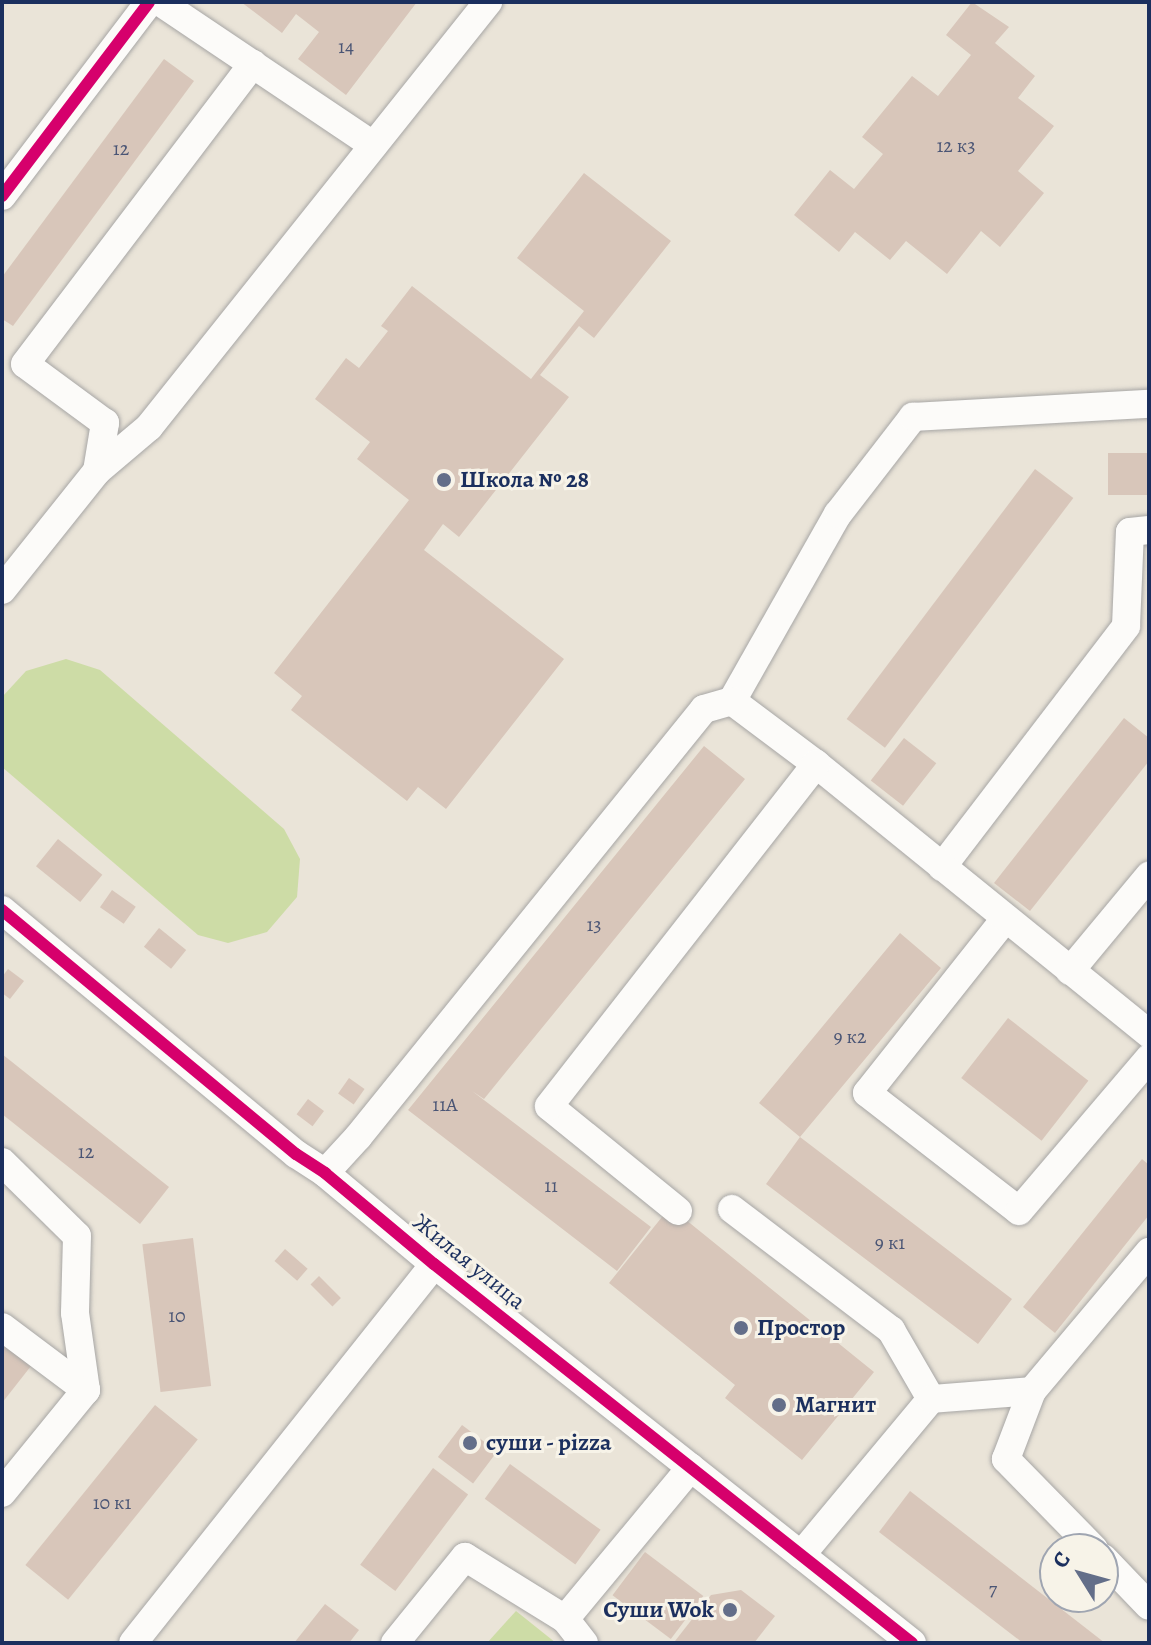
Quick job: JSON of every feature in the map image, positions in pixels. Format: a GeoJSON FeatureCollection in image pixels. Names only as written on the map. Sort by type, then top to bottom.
{"type":"FeatureCollection","features":[{"type":"Feature","properties":{"kind":"street"},"geometry":{"type":"LineString","coordinates":[[2,196],[149,2]]}},
{"type":"Feature","properties":{"kind":"street"},"geometry":{"type":"LineString","coordinates":[[160,2],[373,145]]}},
{"type":"Feature","properties":{"kind":"street"},"geometry":{"type":"LineString","coordinates":[[2,590],[97,471],[149,427],[488,2]]}},
{"type":"Feature","properties":{"kind":"street"},"geometry":{"type":"LineString","coordinates":[[97,471],[105,423],[25,364],[253,64]]}},
{"type":"Feature","properties":{"kind":"street"},"geometry":{"type":"LineString","coordinates":[[325,1173],[358,1137],[704,709],[732,701],[838,514],[913,417],[1149,404]]}},
{"type":"Feature","properties":{"kind":"street"},"geometry":{"type":"LineString","coordinates":[[942,867],[1138,625],[1130,532],[1149,530]]}},
{"type":"Feature","properties":{"kind":"street"},"geometry":{"type":"LineString","coordinates":[[732,701],[816,764],[1149,1034]]}},
{"type":"Feature","properties":{"kind":"street"},"geometry":{"type":"LineString","coordinates":[[678,1211],[549,1106],[816,764]]}},
{"type":"Feature","properties":{"kind":"street"},"geometry":{"type":"LineString","coordinates":[[1070,971],[1149,876]]}},
{"type":"Feature","properties":{"kind":"street","name":"Жилая улица"},"geometry":{"type":"LineString","coordinates":[[2,910],[296,1154],[325,1173],[434,1264],[912,1643]]}},
{"type":"Feature","properties":{"kind":"street"},"geometry":{"type":"LineString","coordinates":[[1005,919],[867,1093],[1019,1211],[1149,1058]]}},
{"type":"Feature","properties":{"kind":"street"},"geometry":{"type":"LineString","coordinates":[[2,1162],[77,1236],[75,1313],[86,1390],[2,1493]]}},
{"type":"Feature","properties":{"kind":"street"},"geometry":{"type":"LineString","coordinates":[[732,1209],[891,1330],[931,1399]]}},
{"type":"Feature","properties":{"kind":"street"},"geometry":{"type":"LineString","coordinates":[[1078,1533],[1006,1459],[1032,1391],[1149,1252]]}},
{"type":"Feature","properties":{"kind":"street"},"geometry":{"type":"LineString","coordinates":[[133,1643],[434,1264]]}},
{"type":"Feature","properties":{"kind":"street"},"geometry":{"type":"LineString","coordinates":[[2,1327],[86,1390]]}},
{"type":"Feature","properties":{"kind":"street"},"geometry":{"type":"LineString","coordinates":[[801,1555],[931,1399],[1032,1391]]}},
{"type":"Feature","properties":{"kind":"street"},"geometry":{"type":"LineString","coordinates":[[565,1619],[691,1467]]}},
{"type":"Feature","properties":{"kind":"street"},"geometry":{"type":"LineString","coordinates":[[395,1643],[465,1557],[565,1619],[584,1643]]}},
{"type":"Feature","properties":{"kind":"street"},"geometry":{"type":"LineString","coordinates":[[1119,1575],[1149,1606]]}},
{"type":"Feature","properties":{"kind":"green space"},"geometry":{"type":"Polygon","coordinates":[[[66,659],[100,670],[284,829],[300,859],[297,897],[267,932],[228,943],[198,935],[2,767],[3,696],[26,671],[66,659]]]}},
{"type":"Feature","properties":{"kind":"green space"},"geometry":{"type":"Polygon","coordinates":[[[516,1611],[556,1643],[487,1643],[516,1611]]]}},
{"type":"Feature","properties":{"kind":"building"},"geometry":{"type":"Polygon","coordinates":[[[241,2],[417,2],[346,95],[298,59],[319,32],[296,14],[282,33],[241,2]]]}},
{"type":"Feature","properties":{"kind":"building"},"geometry":{"type":"Polygon","coordinates":[[[972,2],[1009,27],[995,43],[1035,76],[1018,98],[1054,126],[1018,171],[1044,193],[1000,247],[981,231],[947,274],[906,241],[890,260],[855,232],[839,252],[794,215],[830,170],[854,189],[883,154],[862,137],[912,76],[938,96],[971,55],[946,35],[972,2]]]}},
{"type":"Feature","properties":{"kind":"building"},"geometry":{"type":"Polygon","coordinates":[[[164,59],[194,81],[13,326],[2,319],[2,277],[164,59]]]}},
{"type":"Feature","properties":{"kind":"building","name":"Школа № 28"},"geometry":{"type":"Polygon","coordinates":[[[584,173],[671,241],[594,338],[579,326],[540,375],[569,397],[459,537],[443,524],[424,550],[564,659],[446,809],[418,787],[407,801],[291,710],[302,696],[274,673],[409,500],[357,459],[370,442],[315,399],[346,358],[359,368],[388,331],[381,326],[412,286],[531,379],[584,311],[517,258],[584,173]]]}},
{"type":"Feature","properties":{"kind":"building"},"geometry":{"type":"Polygon","coordinates":[[[1108,453],[1149,453],[1149,495],[1108,495],[1108,453]]]}},
{"type":"Feature","properties":{"kind":"building"},"geometry":{"type":"Polygon","coordinates":[[[1035,469],[1073,498],[885,748],[847,719],[1035,469]]]}},
{"type":"Feature","properties":{"kind":"building"},"geometry":{"type":"Polygon","coordinates":[[[1124,718],[1149,738],[1149,761],[1030,911],[994,883],[1124,718]]]}},
{"type":"Feature","properties":{"kind":"building"},"geometry":{"type":"Polygon","coordinates":[[[904,738],[936,763],[903,806],[871,781],[904,738]]]}},
{"type":"Feature","properties":{"kind":"building"},"geometry":{"type":"Polygon","coordinates":[[[704,746],[745,779],[484,1099],[472,1091],[651,1227],[617,1271],[408,1110],[704,746]]]}},
{"type":"Feature","properties":{"kind":"building"},"geometry":{"type":"Polygon","coordinates":[[[58,839],[102,875],[80,902],[36,866],[58,839]]]}},
{"type":"Feature","properties":{"kind":"building"},"geometry":{"type":"Polygon","coordinates":[[[112,890],[136,907],[124,924],[100,907],[112,890]]]}},
{"type":"Feature","properties":{"kind":"building"},"geometry":{"type":"Polygon","coordinates":[[[159,928],[186,950],[171,969],[144,947],[159,928]]]}},
{"type":"Feature","properties":{"kind":"building"},"geometry":{"type":"Polygon","coordinates":[[[900,933],[941,968],[800,1137],[759,1103],[900,933]]]}},
{"type":"Feature","properties":{"kind":"building"},"geometry":{"type":"Polygon","coordinates":[[[8,969],[24,981],[10,999],[2,993],[2,977],[8,969]]]}},
{"type":"Feature","properties":{"kind":"building"},"geometry":{"type":"Polygon","coordinates":[[[1008,1018],[1088,1081],[1042,1141],[961,1078],[1008,1018]]]}},
{"type":"Feature","properties":{"kind":"building"},"geometry":{"type":"Polygon","coordinates":[[[2,1054],[169,1187],[140,1224],[2,1114],[2,1054]]]}},
{"type":"Feature","properties":{"kind":"building"},"geometry":{"type":"Polygon","coordinates":[[[349,1078],[365,1089],[354,1104],[338,1094],[349,1078]]]}},
{"type":"Feature","properties":{"kind":"building"},"geometry":{"type":"Polygon","coordinates":[[[308,1099],[324,1111],[313,1126],[297,1114],[308,1099]]]}},
{"type":"Feature","properties":{"kind":"building"},"geometry":{"type":"Polygon","coordinates":[[[800,1137],[1012,1299],[978,1344],[766,1184],[800,1137]]]}},
{"type":"Feature","properties":{"kind":"building"},"geometry":{"type":"Polygon","coordinates":[[[1142,1159],[1149,1165],[1149,1215],[1055,1333],[1023,1307],[1142,1159]]]}},
{"type":"Feature","properties":{"kind":"building","name":"Простор"},"geometry":{"type":"Polygon","coordinates":[[[670,1207],[874,1372],[802,1460],[725,1398],[735,1385],[609,1283],[670,1207]]]}},
{"type":"Feature","properties":{"kind":"building"},"geometry":{"type":"Polygon","coordinates":[[[193,1238],[211,1386],[161,1392],[142,1244],[193,1238]]]}},
{"type":"Feature","properties":{"kind":"building"},"geometry":{"type":"Polygon","coordinates":[[[285,1249],[308,1269],[297,1281],[275,1261],[285,1249]]]}},
{"type":"Feature","properties":{"kind":"building"},"geometry":{"type":"Polygon","coordinates":[[[319,1276],[341,1298],[332,1306],[311,1284],[319,1276]]]}},
{"type":"Feature","properties":{"kind":"building"},"geometry":{"type":"Polygon","coordinates":[[[2,1343],[31,1366],[2,1403],[2,1343]]]}},
{"type":"Feature","properties":{"kind":"building"},"geometry":{"type":"Polygon","coordinates":[[[155,1405],[198,1440],[68,1600],[25,1565],[155,1405]]]}},
{"type":"Feature","properties":{"kind":"building"},"geometry":{"type":"Polygon","coordinates":[[[462,1425],[497,1451],[473,1483],[438,1457],[462,1425]]]}},
{"type":"Feature","properties":{"kind":"building"},"geometry":{"type":"Polygon","coordinates":[[[510,1464],[601,1530],[575,1565],[485,1499],[510,1464]]]}},
{"type":"Feature","properties":{"kind":"building"},"geometry":{"type":"Polygon","coordinates":[[[433,1468],[468,1494],[395,1591],[360,1565],[433,1468]]]}},
{"type":"Feature","properties":{"kind":"building"},"geometry":{"type":"Polygon","coordinates":[[[910,1491],[1039,1592],[1039,1613],[1067,1613],[1105,1643],[1023,1643],[879,1532],[910,1491]]]}},
{"type":"Feature","properties":{"kind":"building"},"geometry":{"type":"Polygon","coordinates":[[[645,1552],[703,1596],[671,1639],[613,1595],[645,1552]]]}},
{"type":"Feature","properties":{"kind":"building"},"geometry":{"type":"Polygon","coordinates":[[[741,1590],[775,1616],[754,1643],[675,1641],[711,1595],[741,1590]]]}},
{"type":"Feature","properties":{"kind":"building"},"geometry":{"type":"Polygon","coordinates":[[[325,1604],[359,1630],[349,1643],[294,1643],[325,1604]]]}},
{"type":"Feature","properties":{"kind":"cycle path"},"geometry":{"type":"LineString","coordinates":[[2,196],[149,2]]}},
{"type":"Feature","properties":{"kind":"cycle path"},"geometry":{"type":"LineString","coordinates":[[2,910],[296,1154],[325,1173],[434,1264],[912,1643]]}},
{"type":"Feature","properties":{"kind":"place","name":"Школа № 28"},"geometry":{"type":"Point","coordinates":[444,480]}},
{"type":"Feature","properties":{"kind":"place","name":"Простор"},"geometry":{"type":"Point","coordinates":[741,1328]}},
{"type":"Feature","properties":{"kind":"place","name":"Магнит"},"geometry":{"type":"Point","coordinates":[779,1405]}},
{"type":"Feature","properties":{"kind":"place","name":"суши - pizza"},"geometry":{"type":"Point","coordinates":[470,1443]}},
{"type":"Feature","properties":{"kind":"place","name":"Суши Wok"},"geometry":{"type":"Point","coordinates":[730,1610]}}]}
